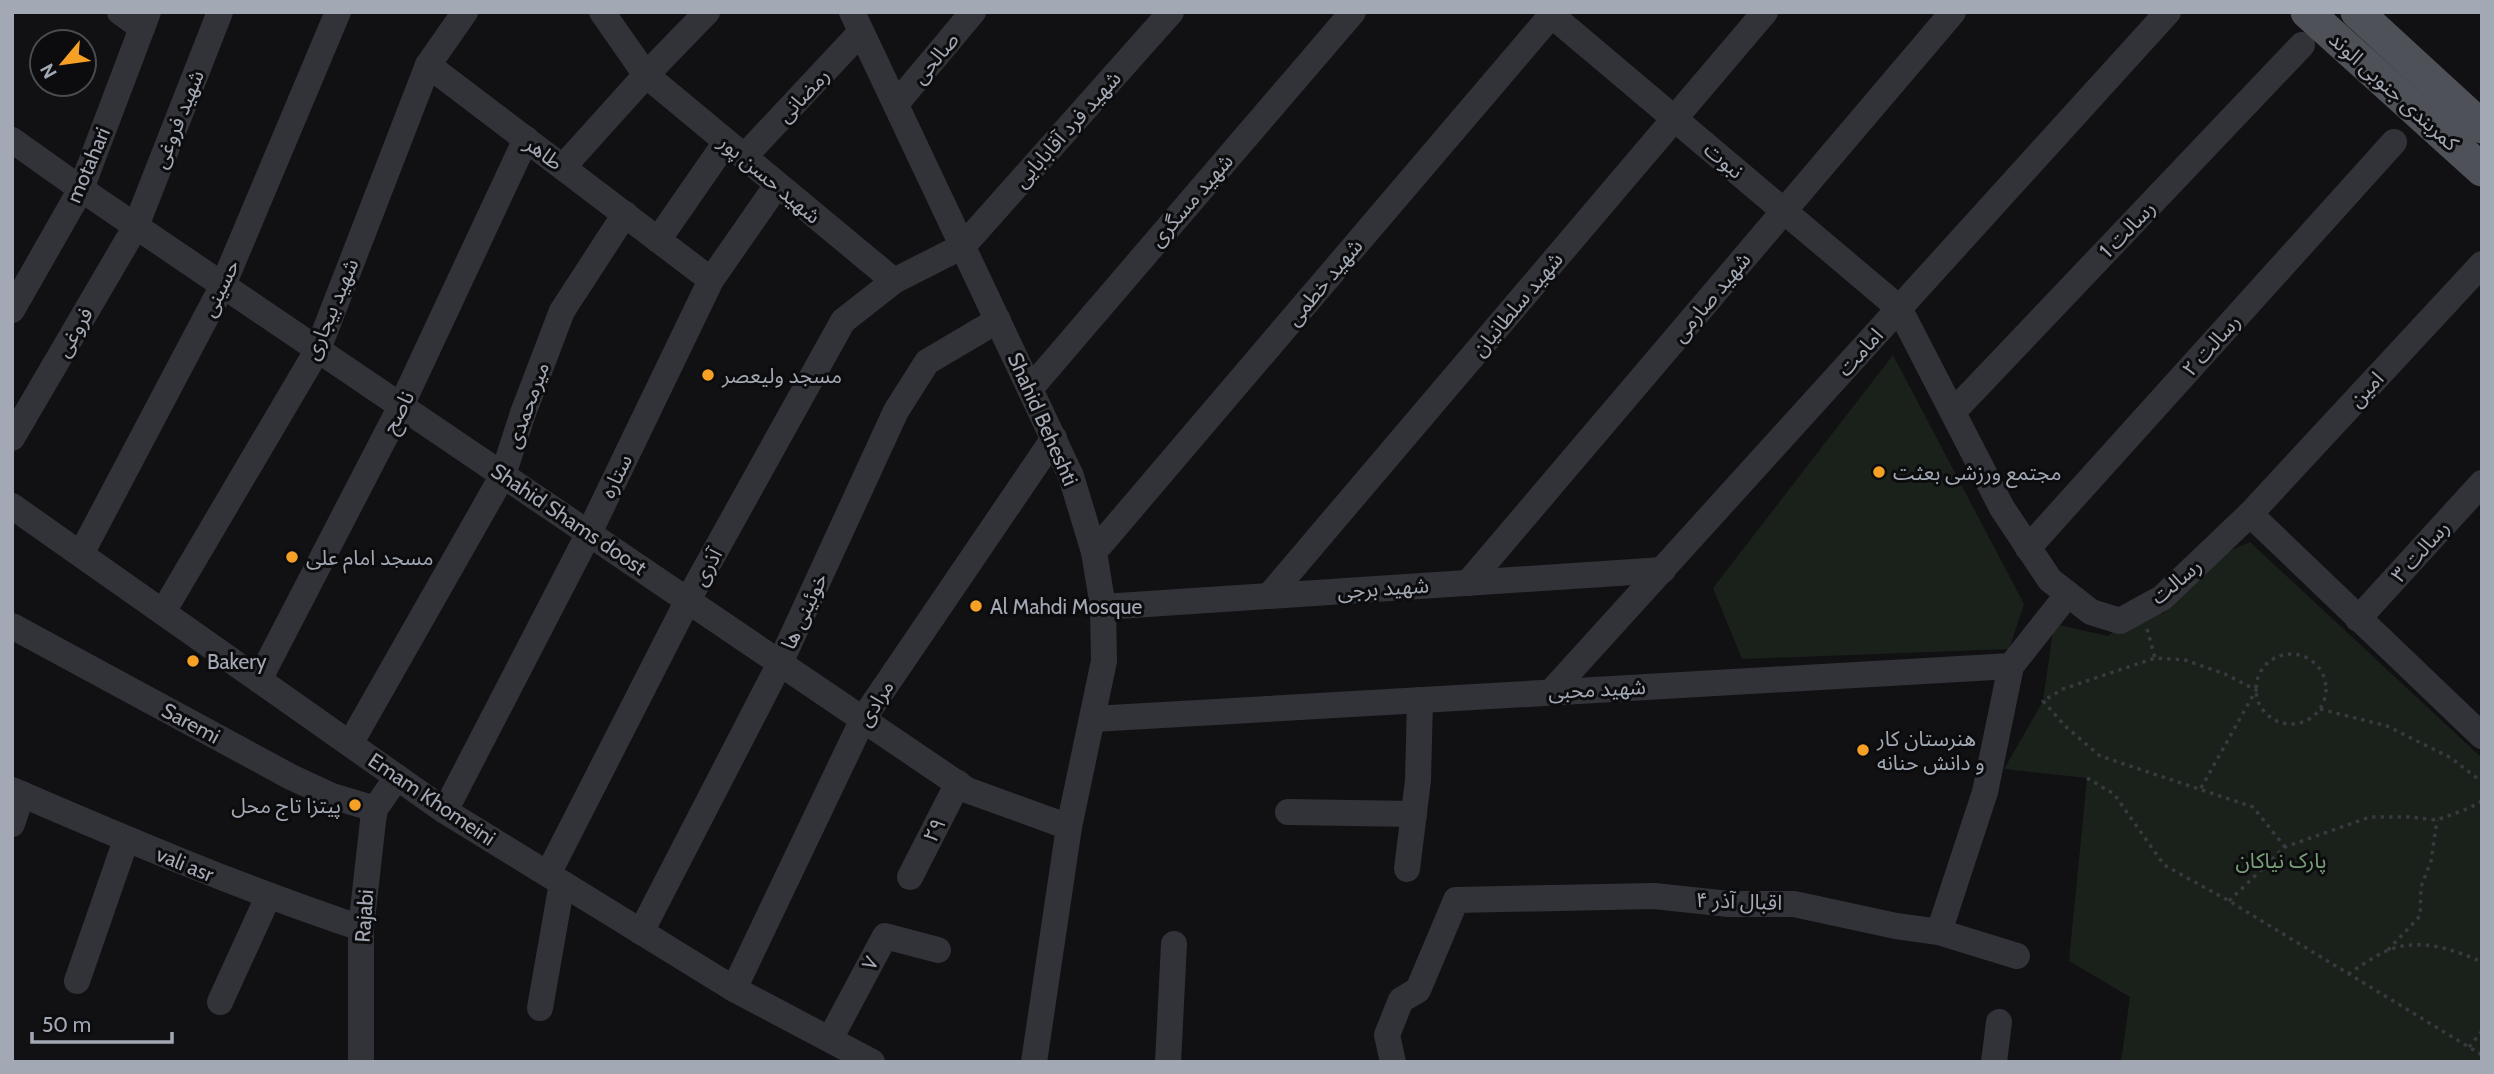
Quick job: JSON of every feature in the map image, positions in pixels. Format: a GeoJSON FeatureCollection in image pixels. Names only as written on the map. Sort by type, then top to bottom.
{"type":"FeatureCollection","features":[{"type":"Feature","properties":{"kind":"main road","name":"کمربندی جنوبی الوند"},"geometry":{"type":"LineString","coordinates":[[2307,12],[2482,170]]}},
{"type":"Feature","properties":{"kind":"main road","name":"کمربندی جنوبی الوند"},"geometry":{"type":"LineString","coordinates":[[2357,12],[2482,127]]}},
{"type":"Feature","properties":{"kind":"street"},"geometry":{"type":"LineString","coordinates":[[120,12],[145,20]]}},
{"type":"Feature","properties":{"kind":"street","name":"شهید فروغی"},"geometry":{"type":"LineString","coordinates":[[136,226],[220,12]]}},
{"type":"Feature","properties":{"kind":"street","name":"حسینی"},"geometry":{"type":"LineString","coordinates":[[80,554],[223,285],[338,12]]}},
{"type":"Feature","properties":{"kind":"street"},"geometry":{"type":"LineString","coordinates":[[428,65],[465,12]]}},
{"type":"Feature","properties":{"kind":"street","name":"شهید حسن پور"},"geometry":{"type":"LineString","coordinates":[[602,12],[646,75],[894,281]]}},
{"type":"Feature","properties":{"kind":"street"},"geometry":{"type":"LineString","coordinates":[[563,167],[707,12]]}},
{"type":"Feature","properties":{"kind":"street","name":"صالحی"},"geometry":{"type":"LineString","coordinates":[[896,104],[973,12]]}},
{"type":"Feature","properties":{"kind":"street","name":"شهید فرد آقابابایی"},"geometry":{"type":"LineString","coordinates":[[963,246],[1171,12]]}},
{"type":"Feature","properties":{"kind":"street","name":"شهید مسگری"},"geometry":{"type":"LineString","coordinates":[[1030,389],[1353,12]]}},
{"type":"Feature","properties":{"kind":"street","name":"شهید سلطانیان"},"geometry":{"type":"LineString","coordinates":[[1269,596],[1765,12]]}},
{"type":"Feature","properties":{"kind":"street","name":"شهید صارمی"},"geometry":{"type":"LineString","coordinates":[[1468,583],[1953,12]]}},
{"type":"Feature","properties":{"kind":"street","name":"امامت"},"geometry":{"type":"LineString","coordinates":[[1552,691],[2168,12]]}},
{"type":"Feature","properties":{"kind":"street","name":"نبوت"},"geometry":{"type":"LineString","coordinates":[[1551,13],[1899,308]]}},
{"type":"Feature","properties":{"kind":"street","name":"شهید خطمی"},"geometry":{"type":"LineString","coordinates":[[1094,552],[1551,13]]}},
{"type":"Feature","properties":{"kind":"street","name":"motahari"},"geometry":{"type":"LineString","coordinates":[[12,310],[81,189],[145,20]]}},
{"type":"Feature","properties":{"kind":"street","name":"Shahid Beheshti"},"geometry":{"type":"LineString","coordinates":[[856,22],[1054,438],[1071,476],[1094,552],[1103,607],[1104,661],[1069,827],[1034,1062]]}},
{"type":"Feature","properties":{"kind":"street","name":"رمضانی"},"geometry":{"type":"LineString","coordinates":[[658,240],[735,150],[856,22]]}},
{"type":"Feature","properties":{"kind":"street","name":"رسالت 1"},"geometry":{"type":"LineString","coordinates":[[1953,412],[2302,45]]}},
{"type":"Feature","properties":{"kind":"street","name":"طاهر"},"geometry":{"type":"LineString","coordinates":[[428,65],[711,280]]}},
{"type":"Feature","properties":{"kind":"street","name":"شهید بیجاری"},"geometry":{"type":"LineString","coordinates":[[163,612],[318,349],[428,65]]}},
{"type":"Feature","properties":{"kind":"street","name":"ناصح"},"geometry":{"type":"LineString","coordinates":[[259,680],[401,406],[526,139]]}},
{"type":"Feature","properties":{"kind":"street","name":"Shahid Shams doost"},"geometry":{"type":"LineString","coordinates":[[12,140],[967,790],[1069,827]]}},
{"type":"Feature","properties":{"kind":"street","name":"رسالت ۲"},"geometry":{"type":"LineString","coordinates":[[2028,548],[2394,142]]}},
{"type":"Feature","properties":{"kind":"street","name":"ستاره"},"geometry":{"type":"LineString","coordinates":[[445,811],[589,533],[711,280],[777,185]]}},
{"type":"Feature","properties":{"kind":"street","name":"میرمحمدی"},"geometry":{"type":"LineString","coordinates":[[350,744],[503,475],[523,413],[562,311],[625,214]]}},
{"type":"Feature","properties":{"kind":"street","name":"فروغی"},"geometry":{"type":"LineString","coordinates":[[12,438],[136,226]]}},
{"type":"Feature","properties":{"kind":"street"},"geometry":{"type":"LineString","coordinates":[[894,281],[963,246]]}},
{"type":"Feature","properties":{"kind":"street","name":"امین"},"geometry":{"type":"LineString","coordinates":[[2249,514],[2482,264]]}},
{"type":"Feature","properties":{"kind":"street","name":"آذری"},"geometry":{"type":"LineString","coordinates":[[540,1008],[555,878],[688,600],[842,321],[894,281]]}},
{"type":"Feature","properties":{"kind":"street","name":"رسالت"},"geometry":{"type":"LineString","coordinates":[[1899,308],[2002,508],[2050,580],[2091,612],[2120,621],[2162,598],[2249,514]]}},
{"type":"Feature","properties":{"kind":"street","name":"خوئینی ها"},"geometry":{"type":"LineString","coordinates":[[641,932],[780,663],[896,411],[927,362],[998,320]]}},
{"type":"Feature","properties":{"kind":"street","name":"مرادی"},"geometry":{"type":"LineString","coordinates":[[734,989],[863,719],[1054,438]]}},
{"type":"Feature","properties":{"kind":"street","name":"رسالت ۳"},"geometry":{"type":"LineString","coordinates":[[2358,619],[2482,483]]}},
{"type":"Feature","properties":{"kind":"street","name":"Emam Khomeini"},"geometry":{"type":"LineString","coordinates":[[12,506],[445,811],[734,989],[872,1062]]}},
{"type":"Feature","properties":{"kind":"street"},"geometry":{"type":"LineString","coordinates":[[2249,514],[2482,736]]}},
{"type":"Feature","properties":{"kind":"street","name":"شهید برجی"},"geometry":{"type":"LineString","coordinates":[[1103,607],[1663,570]]}},
{"type":"Feature","properties":{"kind":"street"},"geometry":{"type":"LineString","coordinates":[[1939,932],[1985,792],[2011,666],[2068,594]]}},
{"type":"Feature","properties":{"kind":"street","name":"Saremi"},"geometry":{"type":"LineString","coordinates":[[12,626],[291,777],[332,796],[375,809]]}},
{"type":"Feature","properties":{"kind":"street","name":"شهید محبی"},"geometry":{"type":"LineString","coordinates":[[1093,719],[2011,666]]}},
{"type":"Feature","properties":{"kind":"street"},"geometry":{"type":"LineString","coordinates":[[1407,869],[1418,780],[1420,699]]}},
{"type":"Feature","properties":{"kind":"street","name":"Rajabi"},"geometry":{"type":"LineString","coordinates":[[361,1062],[361,928],[375,809],[397,777]]}},
{"type":"Feature","properties":{"kind":"street","name":"۲۹"},"geometry":{"type":"LineString","coordinates":[[911,877],[958,783]]}},
{"type":"Feature","properties":{"kind":"street"},"geometry":{"type":"LineString","coordinates":[[12,824],[17,792]]}},
{"type":"Feature","properties":{"kind":"street","name":"vali asr"},"geometry":{"type":"LineString","coordinates":[[17,792],[126,840],[268,897],[361,928]]}},
{"type":"Feature","properties":{"kind":"street"},"geometry":{"type":"LineString","coordinates":[[1288,812],[1414,814]]}},
{"type":"Feature","properties":{"kind":"street"},"geometry":{"type":"LineString","coordinates":[[77,981],[126,840]]}},
{"type":"Feature","properties":{"kind":"street","name":"اقبال آذر ۴"},"geometry":{"type":"LineString","coordinates":[[1393,1062],[1387,1035],[1401,1000],[1418,990],[1456,900],[1654,895],[1729,904],[1794,904],[1896,926],[1939,932],[2017,956]]}},
{"type":"Feature","properties":{"kind":"street"},"geometry":{"type":"LineString","coordinates":[[220,1002],[268,897]]}},
{"type":"Feature","properties":{"kind":"street","name":"۷"},"geometry":{"type":"LineString","coordinates":[[830,1039],[885,936],[938,950]]}},
{"type":"Feature","properties":{"kind":"street"},"geometry":{"type":"LineString","coordinates":[[1168,1062],[1174,944]]}},
{"type":"Feature","properties":{"kind":"street"},"geometry":{"type":"LineString","coordinates":[[1994,1062],[1999,1022]]}},
{"type":"Feature","properties":{"kind":"path"},"geometry":{"type":"LineString","coordinates":[[2141,609],[2155,658]]}},
{"type":"Feature","properties":{"kind":"path"},"geometry":{"type":"LineString","coordinates":[[2295,654],[2316,664],[2323,674],[2326,686],[2320,709],[2303,722],[2281,723],[2263,711],[2256,690],[2257,678],[2271,659],[2295,654]]}},
{"type":"Feature","properties":{"kind":"path"},"geometry":{"type":"LineString","coordinates":[[2256,690],[2225,674],[2185,660],[2155,658],[2063,689],[2043,701],[2065,726],[2100,756],[2253,807],[2285,847]]}},
{"type":"Feature","properties":{"kind":"path"},"geometry":{"type":"LineString","coordinates":[[2201,788],[2256,690]]}},
{"type":"Feature","properties":{"kind":"path"},"geometry":{"type":"LineString","coordinates":[[2320,709],[2387,726],[2451,758],[2482,782]]}},
{"type":"Feature","properties":{"kind":"path"},"geometry":{"type":"LineString","coordinates":[[2087,778],[2114,794],[2164,865],[2229,901],[2482,1055]]}},
{"type":"Feature","properties":{"kind":"path"},"geometry":{"type":"LineString","coordinates":[[2229,901],[2285,847],[2370,817],[2437,820],[2482,801]]}},
{"type":"Feature","properties":{"kind":"path"},"geometry":{"type":"LineString","coordinates":[[2348,974],[2388,950],[2420,916],[2421,887],[2431,861],[2437,820]]}},
{"type":"Feature","properties":{"kind":"path"},"geometry":{"type":"LineString","coordinates":[[2388,950],[2415,944],[2449,948],[2482,962]]}},
{"type":"Feature","properties":{"kind":"path"},"geometry":{"type":"LineString","coordinates":[[2469,1047],[2482,1031]]}},
{"type":"Feature","properties":{"kind":"green space","name":"مجتمع ورزشی بعثت"},"geometry":{"type":"Polygon","coordinates":[[[1893,355],[2024,604],[2009,649],[1742,659],[1713,588],[1893,355]]]}},
{"type":"Feature","properties":{"kind":"green space","name":"پارک نیاکان"},"geometry":{"type":"Polygon","coordinates":[[[2250,542],[2482,758],[2482,1062],[2121,1062],[2130,997],[2069,961],[2087,778],[2004,769],[2043,701],[2054,624],[2108,636],[2142,609],[2163,614],[2220,555],[2250,542]]]}},
{"type":"Feature","properties":{"kind":"place","name":"مسجد ولیعصر"},"geometry":{"type":"Point","coordinates":[708,375]}},
{"type":"Feature","properties":{"kind":"place","name":"مجتمع ورزشی بعثت"},"geometry":{"type":"Point","coordinates":[1879,472]}},
{"type":"Feature","properties":{"kind":"place","name":"مسجد امام علی"},"geometry":{"type":"Point","coordinates":[292,557]}},
{"type":"Feature","properties":{"kind":"place","name":"Al Mahdi Mosque"},"geometry":{"type":"Point","coordinates":[976,606]}},
{"type":"Feature","properties":{"kind":"place","name":"Bakery"},"geometry":{"type":"Point","coordinates":[193,661]}},
{"type":"Feature","properties":{"kind":"place","name":"هنرستان کار و دانش حنانه"},"geometry":{"type":"Point","coordinates":[1863,750]}},
{"type":"Feature","properties":{"kind":"place","name":"پیتزا تاج محل"},"geometry":{"type":"Point","coordinates":[355,805]}}]}
